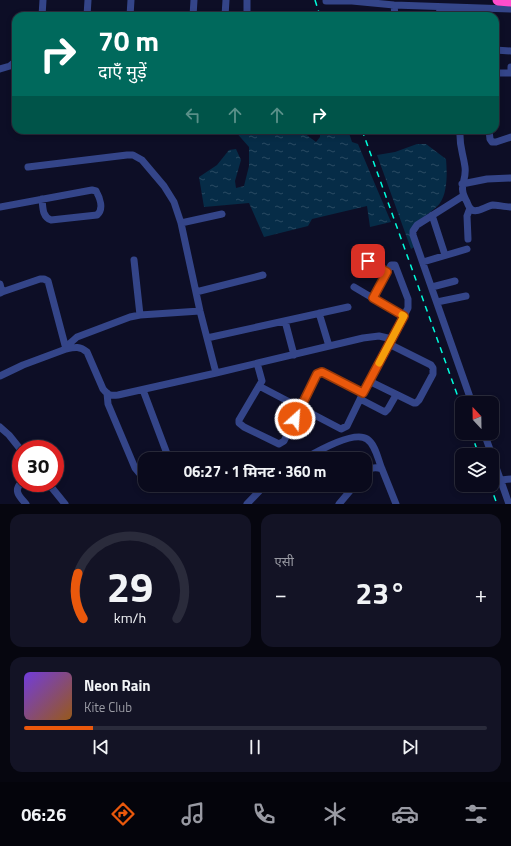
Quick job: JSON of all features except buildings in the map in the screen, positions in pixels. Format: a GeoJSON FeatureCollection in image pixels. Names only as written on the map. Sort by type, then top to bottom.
{"type":"FeatureCollection","features":[{"type":"Feature","properties":{"kind":"street"},"geometry":{"type":"LineString","coordinates":[[42,12],[43,0]]}},
{"type":"Feature","properties":{"kind":"street"},"geometry":{"type":"LineString","coordinates":[[87,12],[88,0]]}},
{"type":"Feature","properties":{"kind":"street"},"geometry":{"type":"LineString","coordinates":[[130,12],[131,0]]}},
{"type":"Feature","properties":{"kind":"street"},"geometry":{"type":"LineString","coordinates":[[193,12],[194,0]]}},
{"type":"Feature","properties":{"kind":"street"},"geometry":{"type":"LineString","coordinates":[[225,12],[226,0]]}},
{"type":"Feature","properties":{"kind":"street"},"geometry":{"type":"LineString","coordinates":[[247,0],[247,12]]}},
{"type":"Feature","properties":{"kind":"street"},"geometry":{"type":"LineString","coordinates":[[326,0],[439,7],[508,3]]}},
{"type":"Feature","properties":{"kind":"street"},"geometry":{"type":"LineString","coordinates":[[394,5],[395,12]]}},
{"type":"Feature","properties":{"kind":"street"},"geometry":{"type":"LineString","coordinates":[[439,7],[440,12]]}},
{"type":"Feature","properties":{"kind":"street"},"geometry":{"type":"LineString","coordinates":[[499,50],[511,51]]}},
{"type":"Feature","properties":{"kind":"street"},"geometry":{"type":"LineString","coordinates":[[0,69],[12,64]]}},
{"type":"Feature","properties":{"kind":"street"},"geometry":{"type":"LineString","coordinates":[[499,73],[511,73],[511,67]]}},
{"type":"Feature","properties":{"kind":"street"},"geometry":{"type":"LineString","coordinates":[[460,134],[460,144],[465,168],[462,184],[463,196],[470,208],[474,211],[492,205],[511,207]]}},
{"type":"Feature","properties":{"kind":"street"},"geometry":{"type":"LineString","coordinates":[[489,134],[492,142],[511,137]]}},
{"type":"Feature","properties":{"kind":"street"},"geometry":{"type":"LineString","coordinates":[[28,167],[133,155],[142,160],[164,186],[174,202],[181,223],[200,311],[216,373]]}},
{"type":"Feature","properties":{"kind":"street"},"geometry":{"type":"LineString","coordinates":[[462,184],[487,178],[511,178]]}},
{"type":"Feature","properties":{"kind":"street"},"geometry":{"type":"LineString","coordinates":[[0,206],[92,190],[96,191],[98,195],[101,208],[97,215],[51,220],[44,215],[42,199]]}},
{"type":"Feature","properties":{"kind":"street"},"geometry":{"type":"LineString","coordinates":[[463,196],[417,225],[413,231],[470,396]]}},
{"type":"Feature","properties":{"kind":"street"},"geometry":{"type":"LineString","coordinates":[[468,239],[467,216],[470,208]]}},
{"type":"Feature","properties":{"kind":"street"},"geometry":{"type":"LineString","coordinates":[[181,223],[222,214]]}},
{"type":"Feature","properties":{"kind":"street"},"geometry":{"type":"LineString","coordinates":[[432,215],[446,255]]}},
{"type":"Feature","properties":{"kind":"street"},"geometry":{"type":"LineString","coordinates":[[423,262],[467,249]]}},
{"type":"Feature","properties":{"kind":"street"},"geometry":{"type":"LineString","coordinates":[[134,260],[140,315]]}},
{"type":"Feature","properties":{"kind":"street"},"geometry":{"type":"LineString","coordinates":[[368,261],[387,272]]}},
{"type":"Feature","properties":{"kind":"street"},"geometry":{"type":"LineString","coordinates":[[259,386],[342,430],[347,426],[361,396],[404,316],[409,303],[395,265],[391,265],[373,298]]}},
{"type":"Feature","properties":{"kind":"street"},"geometry":{"type":"LineString","coordinates":[[196,292],[263,275]]}},
{"type":"Feature","properties":{"kind":"street"},"geometry":{"type":"LineString","coordinates":[[0,284],[1,293],[40,279],[48,281],[66,349]]}},
{"type":"Feature","properties":{"kind":"street"},"geometry":{"type":"LineString","coordinates":[[432,287],[455,281]]}},
{"type":"Feature","properties":{"kind":"street"},"geometry":{"type":"LineString","coordinates":[[354,286],[404,316]]}},
{"type":"Feature","properties":{"kind":"street"},"geometry":{"type":"LineString","coordinates":[[437,302],[466,296]]}},
{"type":"Feature","properties":{"kind":"street"},"geometry":{"type":"LineString","coordinates":[[207,338],[348,307]]}},
{"type":"Feature","properties":{"kind":"street"},"geometry":{"type":"LineString","coordinates":[[66,349],[68,345],[77,337],[130,317],[200,311]]}},
{"type":"Feature","properties":{"kind":"street"},"geometry":{"type":"LineString","coordinates":[[319,313],[329,346]]}},
{"type":"Feature","properties":{"kind":"street"},"geometry":{"type":"LineString","coordinates":[[285,321],[294,355]]}},
{"type":"Feature","properties":{"kind":"street"},"geometry":{"type":"LineString","coordinates":[[107,394],[111,396],[143,390],[372,337],[386,337],[390,341],[431,365],[434,371],[416,403],[410,402],[369,381]]}},
{"type":"Feature","properties":{"kind":"street"},"geometry":{"type":"LineString","coordinates":[[0,376],[23,365],[66,349],[76,347],[82,348],[87,352],[103,389],[107,394],[108,404],[135,468],[138,472]]}},
{"type":"Feature","properties":{"kind":"street"},"geometry":{"type":"LineString","coordinates":[[257,363],[262,378],[259,386],[239,420],[239,423],[241,426],[279,444],[284,441],[317,374],[320,372],[385,412],[396,394]]}},
{"type":"Feature","properties":{"kind":"street"},"geometry":{"type":"LineString","coordinates":[[143,390],[166,452]]}},
{"type":"Feature","properties":{"kind":"street"},"geometry":{"type":"LineString","coordinates":[[0,427],[13,440]]}},
{"type":"Feature","properties":{"kind":"street"},"geometry":{"type":"LineString","coordinates":[[316,452],[324,447],[356,436],[368,439],[372,444],[396,504]]}},
{"type":"Feature","properties":{"kind":"street"},"geometry":{"type":"LineString","coordinates":[[372,468],[382,469]]}},
{"type":"Feature","properties":{"kind":"street"},"geometry":{"type":"LineString","coordinates":[[499,475],[509,504]]}},
{"type":"Feature","properties":{"kind":"street"},"geometry":{"type":"LineString","coordinates":[[501,480],[511,479]]}},
{"type":"Feature","properties":{"kind":"street"},"geometry":{"type":"LineString","coordinates":[[17,492],[26,504]]}},
{"type":"Feature","properties":{"kind":"street"},"geometry":{"type":"LineString","coordinates":[[55,492],[65,504]]}},
{"type":"Feature","properties":{"kind":"street"},"geometry":{"type":"LineString","coordinates":[[247,504],[258,492]]}},
{"type":"Feature","properties":{"kind":"street"},"geometry":{"type":"LineString","coordinates":[[339,504],[349,492]]}},
{"type":"Feature","properties":{"kind":"water"},"geometry":{"type":"Polygon","coordinates":[[[238,134],[305,134],[316,142],[320,137],[320,134],[349,134],[352,142],[358,144],[391,222],[370,227],[367,206],[312,219],[308,226],[264,237],[249,203],[204,207],[199,177],[217,165],[229,150],[236,149],[241,160],[235,181],[236,188],[244,186],[249,166],[249,147],[238,134]]]}},
{"type":"Feature","properties":{"kind":"water"},"geometry":{"type":"Polygon","coordinates":[[[417,144],[426,144],[446,159],[447,169],[443,198],[438,205],[413,225],[419,244],[411,249],[377,155],[395,152],[417,144]]]}},
{"type":"Feature","properties":{"kind":"railway"},"geometry":{"type":"LineString","coordinates":[[315,0],[319,12]]}},
{"type":"Feature","properties":{"kind":"railway"},"geometry":{"type":"LineString","coordinates":[[363,134],[458,396]]}},
{"type":"Feature","properties":{"kind":"railway"},"geometry":{"type":"LineString","coordinates":[[474,440],[476,448]]}},
{"type":"Feature","properties":{"kind":"railway"},"geometry":{"type":"LineString","coordinates":[[493,492],[497,504]]}},
{"type":"Feature","properties":{"kind":"slow traffic"},"geometry":{"type":"LineString","coordinates":[[379,363],[404,316],[402,315]]}},
{"type":"Feature","properties":{"kind":"route"},"geometry":{"type":"LineString","coordinates":[[295,419],[317,374],[320,372],[363,393],[404,316],[373,298],[387,272],[368,261]]}}]}
